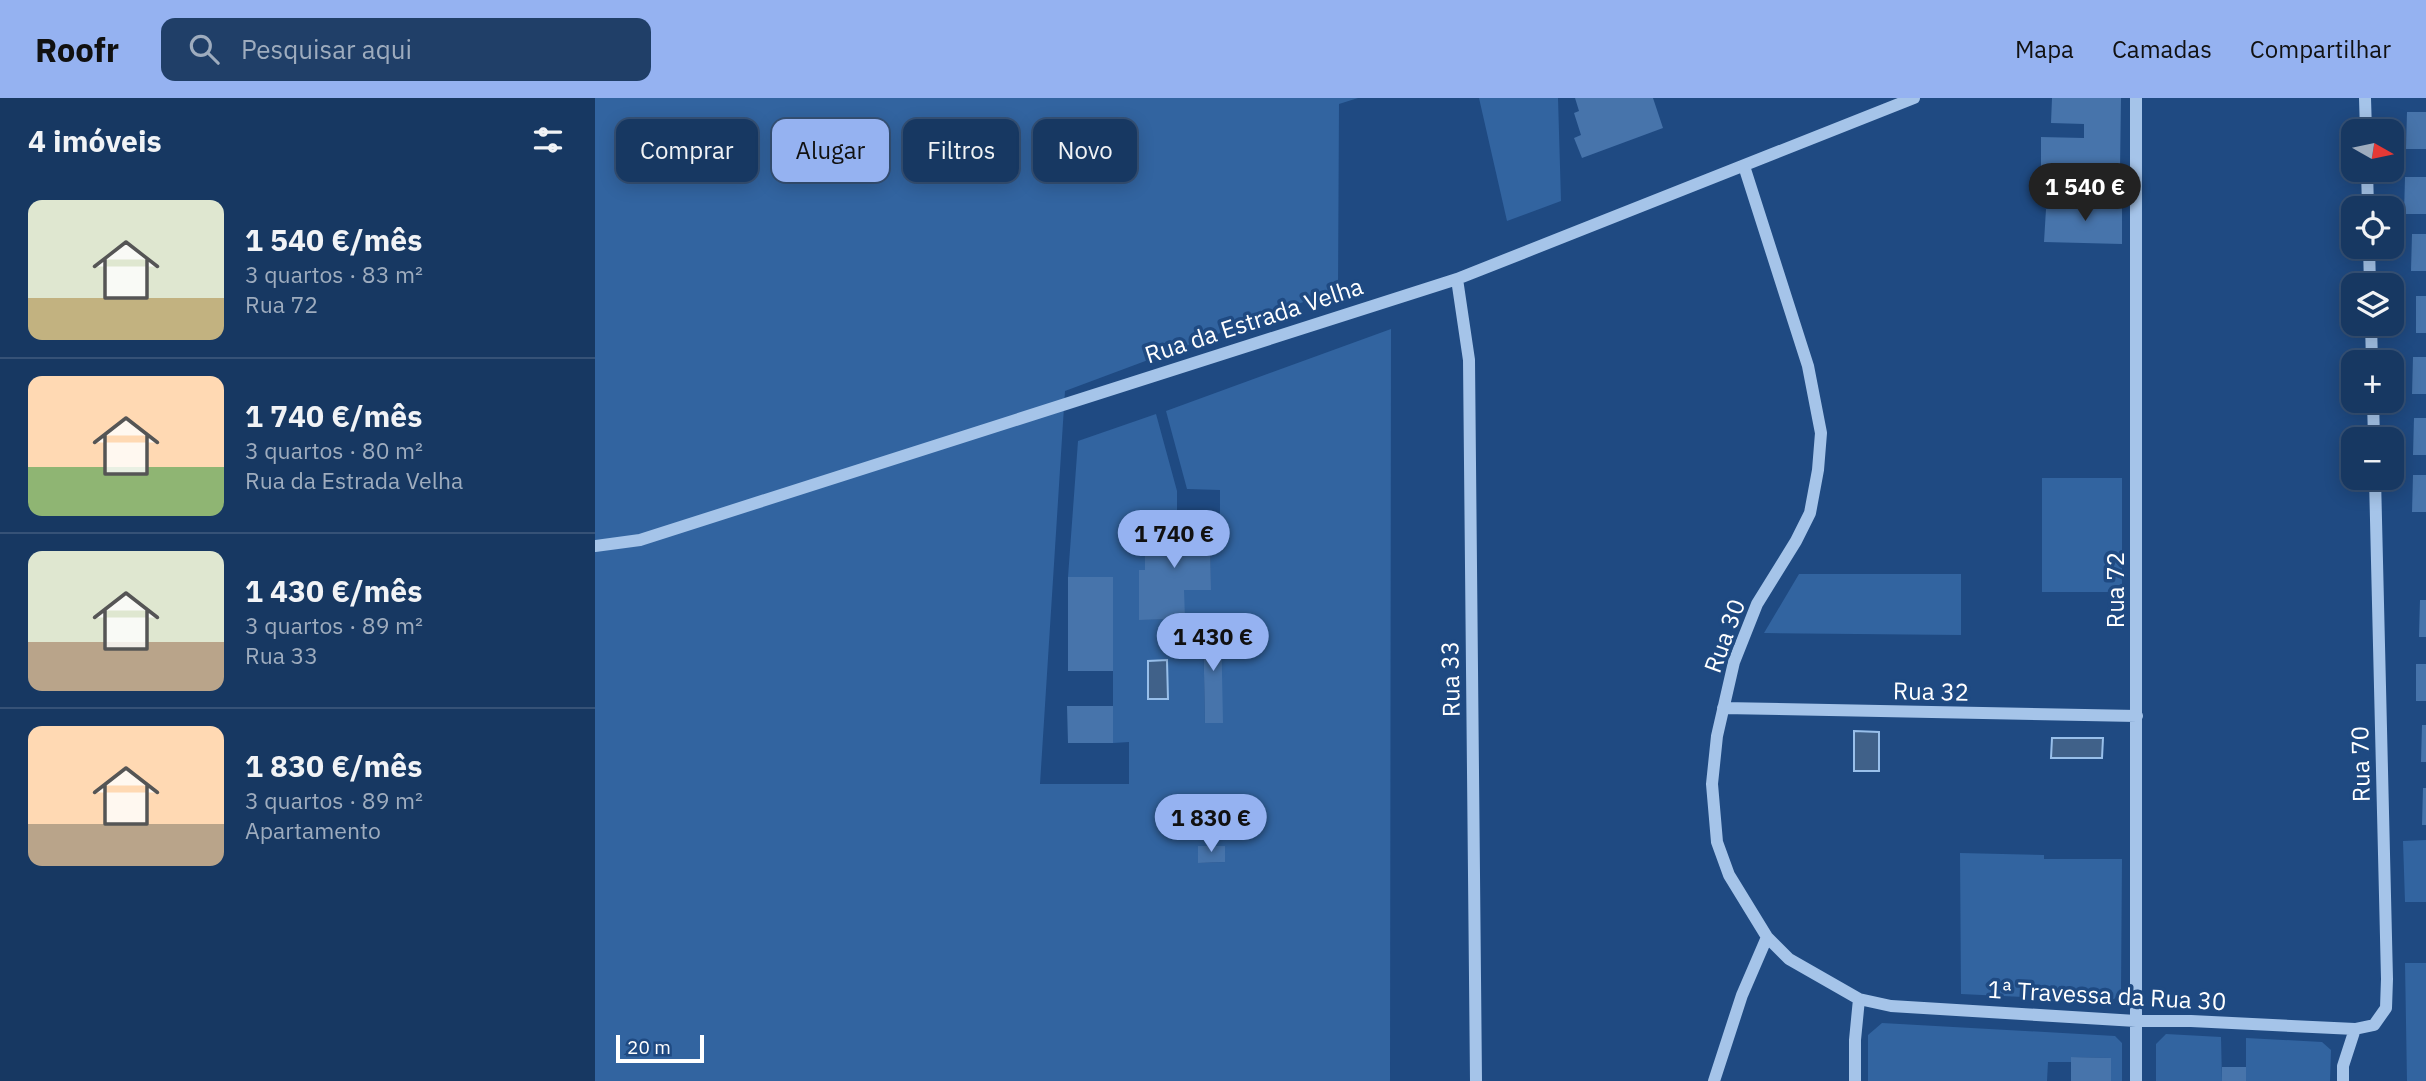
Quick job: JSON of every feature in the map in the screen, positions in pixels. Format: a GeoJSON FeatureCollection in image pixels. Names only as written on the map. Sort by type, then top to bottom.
{"type":"FeatureCollection","features":[{"type":"Feature","properties":{"kind":"street","name":"Rua da Estrada Velha"},"geometry":{"type":"LineString","coordinates":[[595,546],[640,540],[1457,279],[1914,98]]}},
{"type":"Feature","properties":{"kind":"street","name":"Rua 72"},"geometry":{"type":"LineString","coordinates":[[2136,98],[2136,1081]]}},
{"type":"Feature","properties":{"kind":"street"},"geometry":{"type":"LineString","coordinates":[[2365,98],[2366,119]]}},
{"type":"Feature","properties":{"kind":"street","name":"Rua 30"},"geometry":{"type":"LineString","coordinates":[[1744,166],[1808,366],[1821,433],[1810,513],[1757,604],[1734,662],[1717,736],[1713,784],[1717,842],[1729,875],[1767,937],[1789,959],[1859,999]]}},
{"type":"Feature","properties":{"kind":"street","name":"Rua 33"},"geometry":{"type":"LineString","coordinates":[[1457,279],[1469,360],[1476,1081]]}},
{"type":"Feature","properties":{"kind":"street","name":"Rua 70"},"geometry":{"type":"LineString","coordinates":[[2354,1029],[2374,1025],[2386,1008],[2388,979],[2375,490]]}},
{"type":"Feature","properties":{"kind":"street","name":"Rua 32"},"geometry":{"type":"LineString","coordinates":[[1724,708],[2137,716]]}},
{"type":"Feature","properties":{"kind":"street"},"geometry":{"type":"LineString","coordinates":[[1714,1081],[1742,995],[1767,937]]}},
{"type":"Feature","properties":{"kind":"street"},"geometry":{"type":"LineString","coordinates":[[1855,1081],[1859,999]]}},
{"type":"Feature","properties":{"kind":"street","name":"1ª Travessa da Rua 30"},"geometry":{"type":"LineString","coordinates":[[1859,999],[1891,1006],[2136,1021],[2354,1029]]}},
{"type":"Feature","properties":{"kind":"street"},"geometry":{"type":"LineString","coordinates":[[2343,1081],[2343,1066],[2354,1029]]}},
{"type":"Feature","properties":{"kind":"shaded area"},"geometry":{"type":"Polygon","coordinates":[[[595,98],[1358,98],[1339,104],[1338,289],[1065,391],[1040,784],[1129,784],[1129,742],[1113,743],[1113,578],[1068,577],[1078,441],[1156,414],[1177,491],[1177,533],[1145,533],[1145,570],[1139,570],[1140,620],[1184,619],[1184,590],[1211,590],[1210,521],[1220,520],[1220,490],[1187,489],[1166,411],[1391,329],[1390,1081],[595,1081],[595,98]],[[1203,623],[1205,723],[1222,723],[1203,623]],[[1198,846],[1198,863],[1225,862],[1224,846],[1198,846]]]}},
{"type":"Feature","properties":{"kind":"shaded area"},"geometry":{"type":"Polygon","coordinates":[[[1479,98],[1558,98],[1561,201],[1507,221],[1479,98]]]}},
{"type":"Feature","properties":{"kind":"shaded area"},"geometry":{"type":"Polygon","coordinates":[[[2042,478],[2122,478],[2122,592],[2042,592],[2042,478]]]}},
{"type":"Feature","properties":{"kind":"shaded area"},"geometry":{"type":"Polygon","coordinates":[[[1799,574],[1961,574],[1961,635],[1764,633],[1799,574]]]}},
{"type":"Feature","properties":{"kind":"shaded area"},"geometry":{"type":"Polygon","coordinates":[[[1167,660],[1168,699],[1148,699],[1148,661],[1167,660]]]}},
{"type":"Feature","properties":{"kind":"shaded area"},"geometry":{"type":"Polygon","coordinates":[[[1854,731],[1879,732],[1879,771],[1854,771],[1854,731]]]}},
{"type":"Feature","properties":{"kind":"shaded area"},"geometry":{"type":"Polygon","coordinates":[[[2052,738],[2103,738],[2102,758],[2051,758],[2052,738]]]}},
{"type":"Feature","properties":{"kind":"shaded area"},"geometry":{"type":"Polygon","coordinates":[[[2426,840],[2426,902],[2405,902],[2403,841],[2426,840]]]}},
{"type":"Feature","properties":{"kind":"shaded area"},"geometry":{"type":"Polygon","coordinates":[[[1960,853],[2044,855],[2044,859],[2122,859],[2121,991],[2114,999],[1961,994],[1960,853]]]}},
{"type":"Feature","properties":{"kind":"shaded area"},"geometry":{"type":"Polygon","coordinates":[[[2405,963],[2426,963],[2426,1081],[2407,1081],[2405,963]]]}},
{"type":"Feature","properties":{"kind":"shaded area"},"geometry":{"type":"Polygon","coordinates":[[[1882,1023],[2115,1036],[2122,1043],[2122,1081],[2111,1081],[2110,1058],[2071,1057],[2071,1062],[2048,1062],[2047,1081],[1868,1081],[1868,1035],[1882,1023]]]}},
{"type":"Feature","properties":{"kind":"shaded area"},"geometry":{"type":"Polygon","coordinates":[[[2166,1034],[2221,1037],[2222,1081],[2156,1081],[2156,1044],[2166,1034]]]}},
{"type":"Feature","properties":{"kind":"shaded area"},"geometry":{"type":"Polygon","coordinates":[[[2246,1038],[2322,1042],[2331,1050],[2330,1081],[2246,1081],[2246,1038]]]}},
{"type":"Feature","properties":{"kind":"building"},"geometry":{"type":"Polygon","coordinates":[[[1575,98],[1653,98],[1663,128],[1582,158],[1574,138],[1581,135],[1574,113],[1579,111],[1575,98]]]}},
{"type":"Feature","properties":{"kind":"building"},"geometry":{"type":"Polygon","coordinates":[[[2052,98],[2121,98],[2120,170],[2041,168],[2041,137],[2084,138],[2084,124],[2051,123],[2052,98]]]}},
{"type":"Feature","properties":{"kind":"building"},"geometry":{"type":"Polygon","coordinates":[[[2407,112],[2426,112],[2426,149],[2406,149],[2407,112]]]}},
{"type":"Feature","properties":{"kind":"building"},"geometry":{"type":"Polygon","coordinates":[[[2405,177],[2426,177],[2426,214],[2404,214],[2405,177]]]}},
{"type":"Feature","properties":{"kind":"building"},"geometry":{"type":"Polygon","coordinates":[[[2065,201],[2122,203],[2122,244],[2044,242],[2046,209],[2064,209],[2065,201]]]}},
{"type":"Feature","properties":{"kind":"building"},"geometry":{"type":"Polygon","coordinates":[[[2412,234],[2426,234],[2426,271],[2411,271],[2412,234]]]}},
{"type":"Feature","properties":{"kind":"building"},"geometry":{"type":"Polygon","coordinates":[[[2416,296],[2426,296],[2426,333],[2416,333],[2416,296]]]}},
{"type":"Feature","properties":{"kind":"building"},"geometry":{"type":"Polygon","coordinates":[[[2413,357],[2426,357],[2426,394],[2412,394],[2413,357]]]}},
{"type":"Feature","properties":{"kind":"building"},"geometry":{"type":"Polygon","coordinates":[[[2414,418],[2426,418],[2426,455],[2413,455],[2414,418]]]}},
{"type":"Feature","properties":{"kind":"building"},"geometry":{"type":"Polygon","coordinates":[[[2413,475],[2426,475],[2426,512],[2412,512],[2413,475]]]}},
{"type":"Feature","properties":{"kind":"building"},"geometry":{"type":"Polygon","coordinates":[[[1177,521],[1210,521],[1211,590],[1184,590],[1185,619],[1139,620],[1139,570],[1145,570],[1145,533],[1177,533],[1177,521]]]}},
{"type":"Feature","properties":{"kind":"building"},"geometry":{"type":"Polygon","coordinates":[[[1068,577],[1113,577],[1113,671],[1068,671],[1068,577]]]}},
{"type":"Feature","properties":{"kind":"building"},"geometry":{"type":"Polygon","coordinates":[[[2420,600],[2426,600],[2426,637],[2419,637],[2420,600]]]}},
{"type":"Feature","properties":{"kind":"building"},"geometry":{"type":"Polygon","coordinates":[[[1203,623],[1221,623],[1223,723],[1205,723],[1203,623]]]}},
{"type":"Feature","properties":{"kind":"building"},"geometry":{"type":"Polygon","coordinates":[[[2416,664],[2426,664],[2426,701],[2416,701],[2416,664]]]}},
{"type":"Feature","properties":{"kind":"building"},"geometry":{"type":"Polygon","coordinates":[[[1067,706],[1113,706],[1113,743],[1068,743],[1067,706]]]}},
{"type":"Feature","properties":{"kind":"building"},"geometry":{"type":"Polygon","coordinates":[[[2422,725],[2426,725],[2426,762],[2421,762],[2422,725]]]}},
{"type":"Feature","properties":{"kind":"building"},"geometry":{"type":"Polygon","coordinates":[[[2423,788],[2426,788],[2426,825],[2422,825],[2423,788]]]}},
{"type":"Feature","properties":{"kind":"building"},"geometry":{"type":"Polygon","coordinates":[[[1198,846],[1225,846],[1225,862],[1198,863],[1198,846]]]}},
{"type":"Feature","properties":{"kind":"building"},"geometry":{"type":"Polygon","coordinates":[[[2071,1057],[2111,1058],[2111,1081],[2071,1081],[2071,1057]]]}},
{"type":"Feature","properties":{"kind":"building"},"geometry":{"type":"Polygon","coordinates":[[[2222,1067],[2246,1067],[2246,1081],[2222,1081],[2222,1067]]]}}]}
